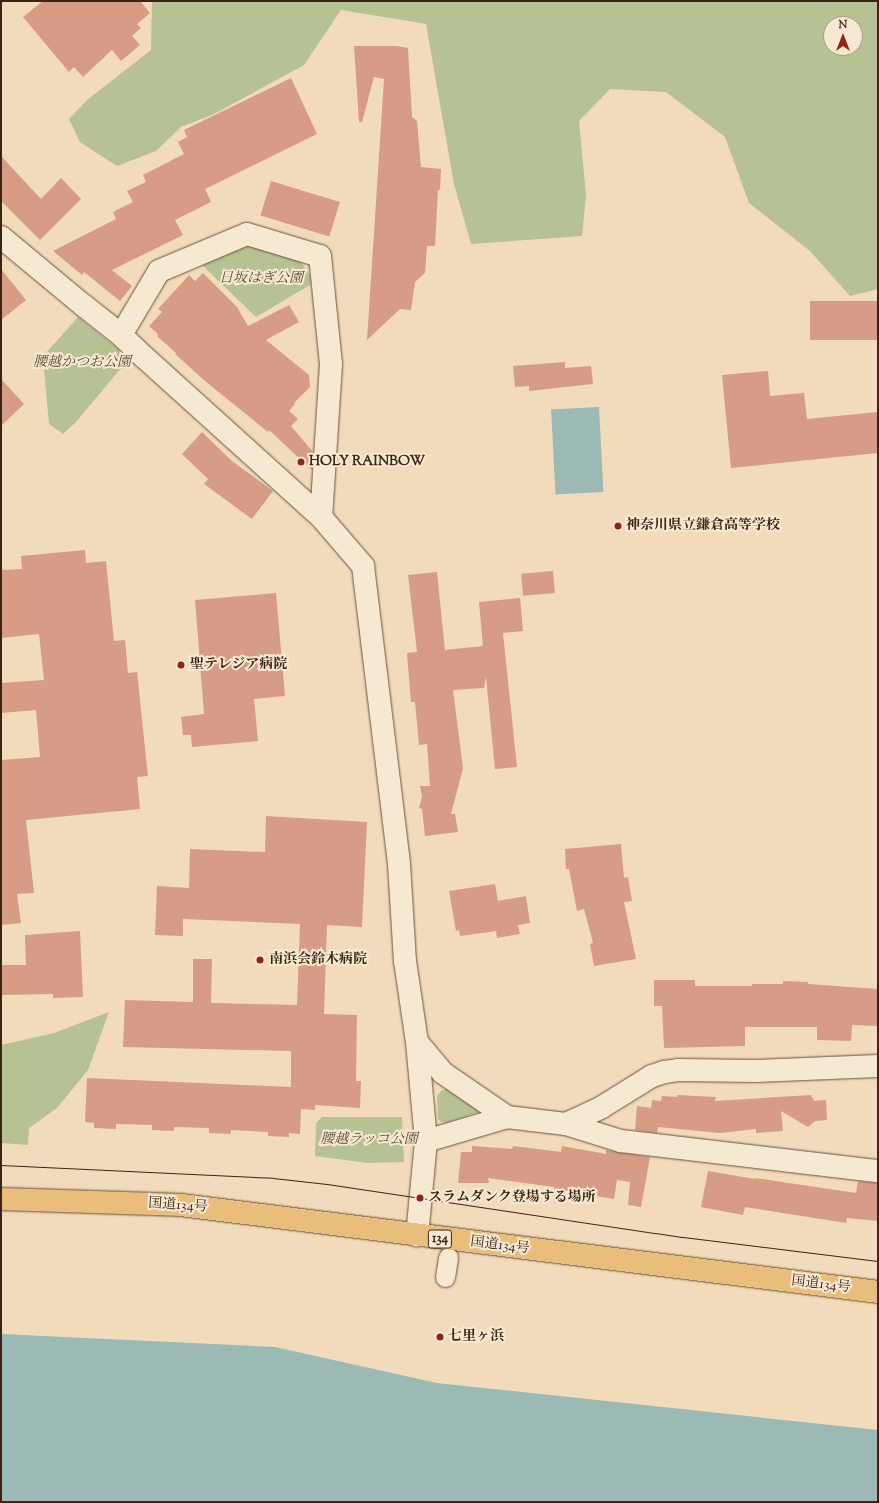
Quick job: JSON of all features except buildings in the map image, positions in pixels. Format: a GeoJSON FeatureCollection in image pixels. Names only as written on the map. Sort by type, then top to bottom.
{"type":"FeatureCollection","features":[{"type":"Feature","properties":{"kind":"highway","name":"国道134号"},"geometry":{"type":"LineString","coordinates":[[1,1199],[181,1205],[257,1213],[417,1236],[878,1292]]}},
{"type":"Feature","properties":{"kind":"street"},"geometry":{"type":"LineString","coordinates":[[121,335],[159,271],[248,234],[320,256],[330,364],[321,516]]}},
{"type":"Feature","properties":{"kind":"street"},"geometry":{"type":"LineString","coordinates":[[1,237],[121,335],[321,516],[363,566],[399,864],[405,961],[417,1042],[426,1141],[417,1236]]}},
{"type":"Feature","properties":{"kind":"street"},"geometry":{"type":"LineString","coordinates":[[417,1042],[443,1073],[507,1117]]}},
{"type":"Feature","properties":{"kind":"street"},"geometry":{"type":"LineString","coordinates":[[566,1124],[602,1107],[652,1076],[664,1072],[678,1070],[756,1071],[878,1066]]}},
{"type":"Feature","properties":{"kind":"street"},"geometry":{"type":"LineString","coordinates":[[426,1141],[507,1117],[566,1124],[621,1141],[878,1171]]}},
{"type":"Feature","properties":{"kind":"street"},"geometry":{"type":"LineString","coordinates":[[445,1277],[448,1257]]}},
{"type":"Feature","properties":{"kind":"green space"},"geometry":{"type":"Polygon","coordinates":[[[152,1],[878,1],[878,289],[850,296],[810,251],[749,203],[725,137],[666,92],[610,89],[579,121],[586,195],[582,236],[471,244],[454,184],[426,24],[341,10],[304,65],[214,114],[181,127],[156,151],[117,166],[80,142],[69,119],[87,100],[151,50],[152,1]]]}},
{"type":"Feature","properties":{"kind":"green space","name":"日坂はぎ公園"},"geometry":{"type":"Polygon","coordinates":[[[249,242],[301,262],[311,277],[310,285],[256,317],[202,265],[249,242]]]}},
{"type":"Feature","properties":{"kind":"green space","name":"腰越かつお公園"},"geometry":{"type":"Polygon","coordinates":[[[78,317],[123,353],[123,359],[121,368],[76,422],[63,434],[49,424],[44,368],[37,363],[78,317]]]}},
{"type":"Feature","properties":{"kind":"green space"},"geometry":{"type":"Polygon","coordinates":[[[109,1012],[88,1070],[57,1108],[29,1128],[28,1145],[1,1143],[1,1045],[54,1033],[109,1012]]]}},
{"type":"Feature","properties":{"kind":"green space"},"geometry":{"type":"Polygon","coordinates":[[[446,1089],[479,1110],[478,1112],[447,1123],[441,1122],[438,1119],[437,1096],[442,1090],[446,1089]]]}},
{"type":"Feature","properties":{"kind":"green space","name":"腰越ラッコ公園"},"geometry":{"type":"Polygon","coordinates":[[[322,1117],[402,1117],[404,1162],[367,1163],[315,1156],[316,1123],[322,1117]]]}},
{"type":"Feature","properties":{"kind":"water"},"geometry":{"type":"Polygon","coordinates":[[[599,407],[603,492],[556,494],[551,410],[599,407]]]}},
{"type":"Feature","properties":{"kind":"water"},"geometry":{"type":"Polygon","coordinates":[[[1,1334],[275,1347],[437,1383],[878,1430],[878,1502],[1,1502],[1,1334]]]}},
{"type":"Feature","properties":{"kind":"tram line"},"geometry":{"type":"LineString","coordinates":[[1,1165],[273,1178],[327,1184],[683,1237],[878,1261]]}},
{"type":"Feature","properties":{"kind":"place","name":"HOLY RAINBOW"},"geometry":{"type":"Point","coordinates":[301,462]}},
{"type":"Feature","properties":{"kind":"place","name":"神奈川県立鎌倉高等学校"},"geometry":{"type":"Point","coordinates":[618,526]}},
{"type":"Feature","properties":{"kind":"place","name":"聖テレジア病院"},"geometry":{"type":"Point","coordinates":[181,665]}},
{"type":"Feature","properties":{"kind":"place","name":"南浜会鈴木病院"},"geometry":{"type":"Point","coordinates":[260,960]}},
{"type":"Feature","properties":{"kind":"place","name":"スラムダンク登場する場所"},"geometry":{"type":"Point","coordinates":[420,1198]}},
{"type":"Feature","properties":{"kind":"place","name":"七里ヶ浜"},"geometry":{"type":"Point","coordinates":[440,1337]}}]}
